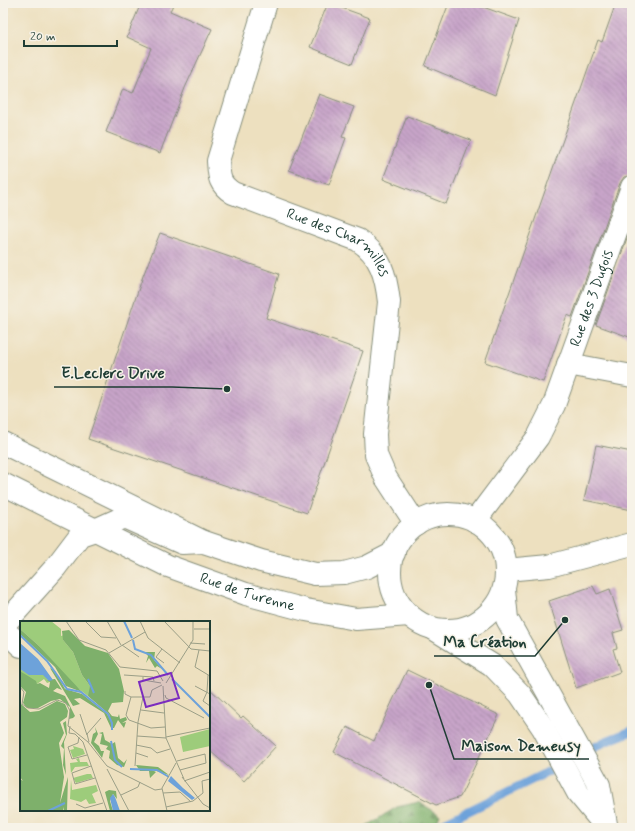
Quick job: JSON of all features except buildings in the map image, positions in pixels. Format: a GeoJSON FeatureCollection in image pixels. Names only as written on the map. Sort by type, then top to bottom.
{"type":"FeatureCollection","features":[{"type":"Feature","properties":{"kind":"main road","name":"Rue des Charmilles"},"geometry":{"type":"LineString","coordinates":[[260,5],[218,161],[219,176],[224,187],[233,193],[358,240],[370,248],[376,256],[387,286],[389,302],[375,434],[376,454],[386,478],[416,524]]}},
{"type":"Feature","properties":{"kind":"main road","name":"Rue des 3 Dugois"},"geometry":{"type":"LineString","coordinates":[[475,521],[538,437],[554,405],[632,187]]}},
{"type":"Feature","properties":{"kind":"main road","name":"Rue des 3 Dugois"},"geometry":{"type":"LineString","coordinates":[[568,364],[632,376]]}},
{"type":"Feature","properties":{"kind":"main road"},"geometry":{"type":"LineString","coordinates":[[3,443],[204,542],[261,561],[315,574],[344,573],[367,567],[394,552]]}},
{"type":"Feature","properties":{"kind":"main road","name":"Rue de Turenne"},"geometry":{"type":"LineString","coordinates":[[3,484],[168,566],[246,594],[306,610],[356,619],[409,615]]}},
{"type":"Feature","properties":{"kind":"main road"},"geometry":{"type":"LineString","coordinates":[[445,514],[460,515],[475,521],[488,530],[498,543],[505,558],[507,619],[563,717],[599,785],[607,828],[578,793],[543,728],[520,694],[492,665],[434,628],[421,623],[409,615],[398,602],[392,586],[390,569],[394,552],[402,537],[416,524],[429,517],[445,514]]}},
{"type":"Feature","properties":{"kind":"main road"},"geometry":{"type":"LineString","coordinates":[[3,626],[54,568],[80,535],[96,530],[124,517],[182,543],[204,542]]}},
{"type":"Feature","properties":{"kind":"main road"},"geometry":{"type":"LineString","coordinates":[[505,580],[549,566],[632,544]]}},
{"type":"Feature","properties":{"kind":"main road"},"geometry":{"type":"LineString","coordinates":[[434,628],[451,630],[468,627],[479,621],[496,605],[505,580]]}},
{"type":"Feature","properties":{"kind":"main road"},"geometry":{"type":"LineString","coordinates":[[3,629],[20,645]]}},
{"type":"Feature","properties":{"kind":"green space"},"geometry":{"type":"Polygon","coordinates":[[[419,802],[440,815],[434,828],[363,828],[397,807],[419,802]]]}},
{"type":"Feature","properties":{"kind":"waterway"},"geometry":{"type":"LineString","coordinates":[[581,755],[604,742],[632,731]]}},
{"type":"Feature","properties":{"kind":"waterway"},"geometry":{"type":"LineString","coordinates":[[434,828],[562,765]]}},
{"type":"Feature","properties":{"kind":"place","name":"E.Leclerc Drive"},"geometry":{"type":"Point","coordinates":[227,389]}},
{"type":"Feature","properties":{"kind":"place","name":"Ma Création"},"geometry":{"type":"Point","coordinates":[565,620]}},
{"type":"Feature","properties":{"kind":"place","name":"Maison Demeusy"},"geometry":{"type":"Point","coordinates":[429,685]}}]}
